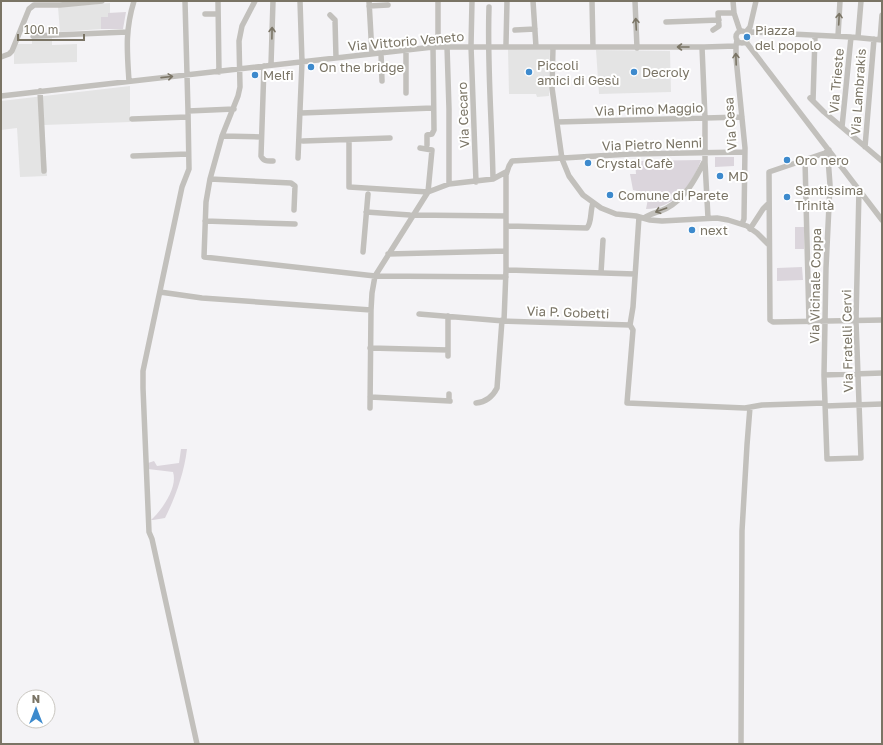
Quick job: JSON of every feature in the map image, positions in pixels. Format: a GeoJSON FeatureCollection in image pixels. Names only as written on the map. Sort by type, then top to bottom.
{"type":"FeatureCollection","features":[{"type":"Feature","properties":{"kind":"street"},"geometry":{"type":"LineString","coordinates":[[1,57],[12,51],[29,9],[34,5],[60,5],[102,1]]}},
{"type":"Feature","properties":{"kind":"street"},"geometry":{"type":"LineString","coordinates":[[128,81],[127,32],[134,1]]}},
{"type":"Feature","properties":{"kind":"street"},"geometry":{"type":"LineString","coordinates":[[185,1],[189,169],[182,187],[143,371],[148,526],[197,744]]}},
{"type":"Feature","properties":{"kind":"street"},"geometry":{"type":"LineString","coordinates":[[218,1],[219,72]]}},
{"type":"Feature","properties":{"kind":"street"},"geometry":{"type":"LineString","coordinates":[[255,1],[242,26],[239,41],[240,87],[234,109],[222,136],[210,180],[206,202],[204,257],[375,276],[506,277]]}},
{"type":"Feature","properties":{"kind":"street"},"geometry":{"type":"LineString","coordinates":[[271,65],[273,1]]}},
{"type":"Feature","properties":{"kind":"street"},"geometry":{"type":"LineString","coordinates":[[298,158],[302,62],[300,1]]}},
{"type":"Feature","properties":{"kind":"street"},"geometry":{"type":"LineString","coordinates":[[427,145],[427,135],[432,134],[434,130],[433,108],[438,1]]}},
{"type":"Feature","properties":{"kind":"street","name":"Via Cecaro"},"geometry":{"type":"LineString","coordinates":[[472,1],[471,46],[476,182]]}},
{"type":"Feature","properties":{"kind":"street"},"geometry":{"type":"LineString","coordinates":[[505,45],[507,1]]}},
{"type":"Feature","properties":{"kind":"street"},"geometry":{"type":"LineString","coordinates":[[533,1],[536,47]]}},
{"type":"Feature","properties":{"kind":"street"},"geometry":{"type":"LineString","coordinates":[[592,1],[593,47]]}},
{"type":"Feature","properties":{"kind":"street"},"geometry":{"type":"LineString","coordinates":[[635,1],[637,48]]}},
{"type":"Feature","properties":{"kind":"street"},"geometry":{"type":"LineString","coordinates":[[733,1],[734,13],[740,31]]}},
{"type":"Feature","properties":{"kind":"street"},"geometry":{"type":"LineString","coordinates":[[746,42],[748,39],[747,33],[750,27],[756,1]]}},
{"type":"Feature","properties":{"kind":"street"},"geometry":{"type":"LineString","coordinates":[[838,36],[840,1]]}},
{"type":"Feature","properties":{"kind":"street"},"geometry":{"type":"LineString","coordinates":[[858,37],[861,1]]}},
{"type":"Feature","properties":{"kind":"street"},"geometry":{"type":"LineString","coordinates":[[372,54],[369,3],[388,6]]}},
{"type":"Feature","properties":{"kind":"street"},"geometry":{"type":"LineString","coordinates":[[489,7],[488,46],[493,179]]}},
{"type":"Feature","properties":{"kind":"street"},"geometry":{"type":"LineString","coordinates":[[713,30],[719,26],[718,13],[734,13]]}},
{"type":"Feature","properties":{"kind":"street"},"geometry":{"type":"LineString","coordinates":[[205,14],[218,14]]}},
{"type":"Feature","properties":{"kind":"street"},"geometry":{"type":"LineString","coordinates":[[330,15],[335,20],[336,58]]}},
{"type":"Feature","properties":{"kind":"street","name":"Via Lambrakis"},"geometry":{"type":"LineString","coordinates":[[865,147],[882,15]]}},
{"type":"Feature","properties":{"kind":"street"},"geometry":{"type":"LineString","coordinates":[[666,22],[719,20]]}},
{"type":"Feature","properties":{"kind":"street"},"geometry":{"type":"LineString","coordinates":[[515,30],[535,29]]}},
{"type":"Feature","properties":{"kind":"street"},"geometry":{"type":"LineString","coordinates":[[740,31],[747,33],[858,37],[879,40]]}},
{"type":"Feature","properties":{"kind":"street"},"geometry":{"type":"LineString","coordinates":[[740,31],[736,35],[736,43],[746,42]]}},
{"type":"Feature","properties":{"kind":"street"},"geometry":{"type":"LineString","coordinates":[[33,36],[127,32]]}},
{"type":"Feature","properties":{"kind":"street"},"geometry":{"type":"LineString","coordinates":[[815,36],[811,100],[882,161]]}},
{"type":"Feature","properties":{"kind":"street","name":"Via Trieste"},"geometry":{"type":"LineString","coordinates":[[842,127],[851,37]]}},
{"type":"Feature","properties":{"kind":"street"},"geometry":{"type":"LineString","coordinates":[[746,42],[859,189],[880,213],[882,220]]}},
{"type":"Feature","properties":{"kind":"street","name":"Via Vittorio Veneto"},"geometry":{"type":"LineString","coordinates":[[1,96],[447,46],[505,45],[536,47],[637,48],[702,47],[736,43]]}},
{"type":"Feature","properties":{"kind":"street","name":"Via Cesa"},"geometry":{"type":"LineString","coordinates":[[736,43],[736,71],[745,148],[744,219],[742,224]]}},
{"type":"Feature","properties":{"kind":"street"},"geometry":{"type":"LineString","coordinates":[[447,46],[449,184]]}},
{"type":"Feature","properties":{"kind":"street"},"geometry":{"type":"LineString","coordinates":[[553,47],[552,88],[562,159],[564,168],[583,195],[601,208],[616,214],[662,221],[708,218],[728,220],[747,226],[757,233],[769,245]]}},
{"type":"Feature","properties":{"kind":"street"},"geometry":{"type":"LineString","coordinates":[[702,47],[705,118],[704,162],[708,218]]}},
{"type":"Feature","properties":{"kind":"street"},"geometry":{"type":"LineString","coordinates":[[406,50],[406,93]]}},
{"type":"Feature","properties":{"kind":"street"},"geometry":{"type":"LineString","coordinates":[[381,53],[382,81]]}},
{"type":"Feature","properties":{"kind":"street"},"geometry":{"type":"LineString","coordinates":[[264,66],[261,156],[263,160],[273,161]]}},
{"type":"Feature","properties":{"kind":"street"},"geometry":{"type":"LineString","coordinates":[[40,91],[44,171]]}},
{"type":"Feature","properties":{"kind":"street"},"geometry":{"type":"LineString","coordinates":[[301,113],[433,108]]}},
{"type":"Feature","properties":{"kind":"street"},"geometry":{"type":"LineString","coordinates":[[132,119],[234,109]]}},
{"type":"Feature","properties":{"kind":"street","name":"Via Primo Maggio"},"geometry":{"type":"LineString","coordinates":[[557,122],[742,118]]}},
{"type":"Feature","properties":{"kind":"street"},"geometry":{"type":"LineString","coordinates":[[222,136],[261,137]]}},
{"type":"Feature","properties":{"kind":"street"},"geometry":{"type":"LineString","coordinates":[[302,140],[390,138]]}},
{"type":"Feature","properties":{"kind":"street"},"geometry":{"type":"LineString","coordinates":[[349,140],[349,187],[428,192],[449,184],[493,179],[506,172],[506,277],[497,388],[490,397],[484,401],[476,402]]}},
{"type":"Feature","properties":{"kind":"street"},"geometry":{"type":"LineString","coordinates":[[370,408],[371,310],[375,276],[428,192],[432,150],[420,148]]}},
{"type":"Feature","properties":{"kind":"street"},"geometry":{"type":"LineString","coordinates":[[829,150],[825,153],[769,172],[768,204],[770,320],[773,322],[882,320]]}},
{"type":"Feature","properties":{"kind":"street","name":"Via Vicinale Coppa"},"geometry":{"type":"LineString","coordinates":[[827,459],[824,375],[826,245],[830,185],[828,158],[829,150]]}},
{"type":"Feature","properties":{"kind":"street","name":"Via Pietro Nenni"},"geometry":{"type":"LineString","coordinates":[[506,172],[512,161],[631,154],[705,154],[744,152]]}},
{"type":"Feature","properties":{"kind":"street"},"geometry":{"type":"LineString","coordinates":[[133,156],[188,154]]}},
{"type":"Feature","properties":{"kind":"street"},"geometry":{"type":"LineString","coordinates":[[805,160],[809,322]]}},
{"type":"Feature","properties":{"kind":"street"},"geometry":{"type":"LineString","coordinates":[[641,217],[667,208],[688,190],[704,162]]}},
{"type":"Feature","properties":{"kind":"street"},"geometry":{"type":"LineString","coordinates":[[210,180],[291,183],[295,186],[294,210]]}},
{"type":"Feature","properties":{"kind":"street","name":"Via Fratelli Cervi"},"geometry":{"type":"LineString","coordinates":[[827,459],[861,458],[856,321],[859,189]]}},
{"type":"Feature","properties":{"kind":"street"},"geometry":{"type":"LineString","coordinates":[[362,252],[368,194]]}},
{"type":"Feature","properties":{"kind":"street"},"geometry":{"type":"LineString","coordinates":[[507,226],[587,228],[590,224],[593,203]]}},
{"type":"Feature","properties":{"kind":"street"},"geometry":{"type":"LineString","coordinates":[[750,229],[768,204]]}},
{"type":"Feature","properties":{"kind":"street"},"geometry":{"type":"LineString","coordinates":[[366,212],[413,215],[506,216]]}},
{"type":"Feature","properties":{"kind":"street"},"geometry":{"type":"LineString","coordinates":[[641,217],[630,325],[633,330],[627,403],[750,407],[762,405],[882,404]]}},
{"type":"Feature","properties":{"kind":"street"},"geometry":{"type":"LineString","coordinates":[[205,221],[295,224]]}},
{"type":"Feature","properties":{"kind":"street"},"geometry":{"type":"LineString","coordinates":[[601,273],[603,240]]}},
{"type":"Feature","properties":{"kind":"street"},"geometry":{"type":"LineString","coordinates":[[388,254],[506,251]]}},
{"type":"Feature","properties":{"kind":"street"},"geometry":{"type":"LineString","coordinates":[[506,270],[634,274]]}},
{"type":"Feature","properties":{"kind":"street"},"geometry":{"type":"LineString","coordinates":[[160,292],[210,298],[371,310]]}},
{"type":"Feature","properties":{"kind":"street","name":"Via P. Gobetti"},"geometry":{"type":"LineString","coordinates":[[419,314],[503,320],[630,325]]}},
{"type":"Feature","properties":{"kind":"street"},"geometry":{"type":"LineString","coordinates":[[370,348],[448,353],[448,316]]}},
{"type":"Feature","properties":{"kind":"street"},"geometry":{"type":"LineString","coordinates":[[824,375],[882,373]]}},
{"type":"Feature","properties":{"kind":"street"},"geometry":{"type":"LineString","coordinates":[[370,397],[449,401],[448,394]]}},
{"type":"Feature","properties":{"kind":"street"},"geometry":{"type":"LineString","coordinates":[[741,744],[742,531],[750,407]]}},
{"type":"Feature","properties":{"kind":"shaded area"},"geometry":{"type":"Polygon","coordinates":[[[110,3],[110,13],[108,13],[108,17],[101,18],[101,29],[60,32],[58,7],[110,3]]]}},
{"type":"Feature","properties":{"kind":"shaded area"},"geometry":{"type":"Polygon","coordinates":[[[126,12],[123,29],[101,29],[101,17],[108,17],[108,13],[126,12]]]}},
{"type":"Feature","properties":{"kind":"shaded area"},"geometry":{"type":"Polygon","coordinates":[[[32,38],[52,38],[52,45],[77,44],[77,62],[14,64],[14,54],[17,44],[32,44],[32,38]]]}},
{"type":"Feature","properties":{"kind":"shaded area","name":"Piccoli amici di Gesù"},"geometry":{"type":"Polygon","coordinates":[[[508,49],[550,50],[549,96],[537,97],[536,94],[509,94],[508,49]]]}},
{"type":"Feature","properties":{"kind":"shaded area","name":"Decroly"},"geometry":{"type":"Polygon","coordinates":[[[596,50],[670,51],[671,92],[599,94],[596,50]]]}},
{"type":"Feature","properties":{"kind":"shaded area"},"geometry":{"type":"Polygon","coordinates":[[[130,86],[130,122],[44,125],[47,176],[20,177],[17,128],[1,130],[1,101],[130,86]]]}},
{"type":"Feature","properties":{"kind":"shaded area"},"geometry":{"type":"Polygon","coordinates":[[[715,157],[734,157],[734,166],[715,167],[715,157]]]}},
{"type":"Feature","properties":{"kind":"shaded area"},"geometry":{"type":"Polygon","coordinates":[[[701,160],[693,178],[681,194],[665,205],[646,209],[649,194],[633,190],[630,174],[636,174],[635,161],[701,160]]]}},
{"type":"Feature","properties":{"kind":"shaded area"},"geometry":{"type":"Polygon","coordinates":[[[795,227],[804,227],[804,249],[795,249],[795,227]]]}},
{"type":"Feature","properties":{"kind":"shaded area"},"geometry":{"type":"Polygon","coordinates":[[[802,267],[803,280],[777,281],[777,268],[802,267]]]}},
{"type":"Feature","properties":{"kind":"shaded area"},"geometry":{"type":"Polygon","coordinates":[[[181,449],[187,449],[186,458],[182,476],[173,501],[165,518],[151,520],[168,498],[174,478],[173,472],[148,469],[148,463],[154,461],[157,466],[179,463],[181,449]]]}},
{"type":"Feature","properties":{"kind":"place","name":"Piazza del popolo"},"geometry":{"type":"Point","coordinates":[747,37]}},
{"type":"Feature","properties":{"kind":"place","name":"On the bridge"},"geometry":{"type":"Point","coordinates":[311,67]}},
{"type":"Feature","properties":{"kind":"place","name":"Piccoli amici di Gesù"},"geometry":{"type":"Point","coordinates":[529,72]}},
{"type":"Feature","properties":{"kind":"place","name":"Decroly"},"geometry":{"type":"Point","coordinates":[634,72]}},
{"type":"Feature","properties":{"kind":"place","name":"Melfi"},"geometry":{"type":"Point","coordinates":[255,75]}},
{"type":"Feature","properties":{"kind":"place","name":"Oro nero"},"geometry":{"type":"Point","coordinates":[787,160]}},
{"type":"Feature","properties":{"kind":"place","name":"Crystal Cafè"},"geometry":{"type":"Point","coordinates":[588,163]}},
{"type":"Feature","properties":{"kind":"place","name":"MD"},"geometry":{"type":"Point","coordinates":[720,176]}},
{"type":"Feature","properties":{"kind":"place","name":"Comune di Parete"},"geometry":{"type":"Point","coordinates":[610,195]}},
{"type":"Feature","properties":{"kind":"place","name":"Santissima Trinità"},"geometry":{"type":"Point","coordinates":[787,197]}},
{"type":"Feature","properties":{"kind":"place","name":"next"},"geometry":{"type":"Point","coordinates":[692,230]}}]}
